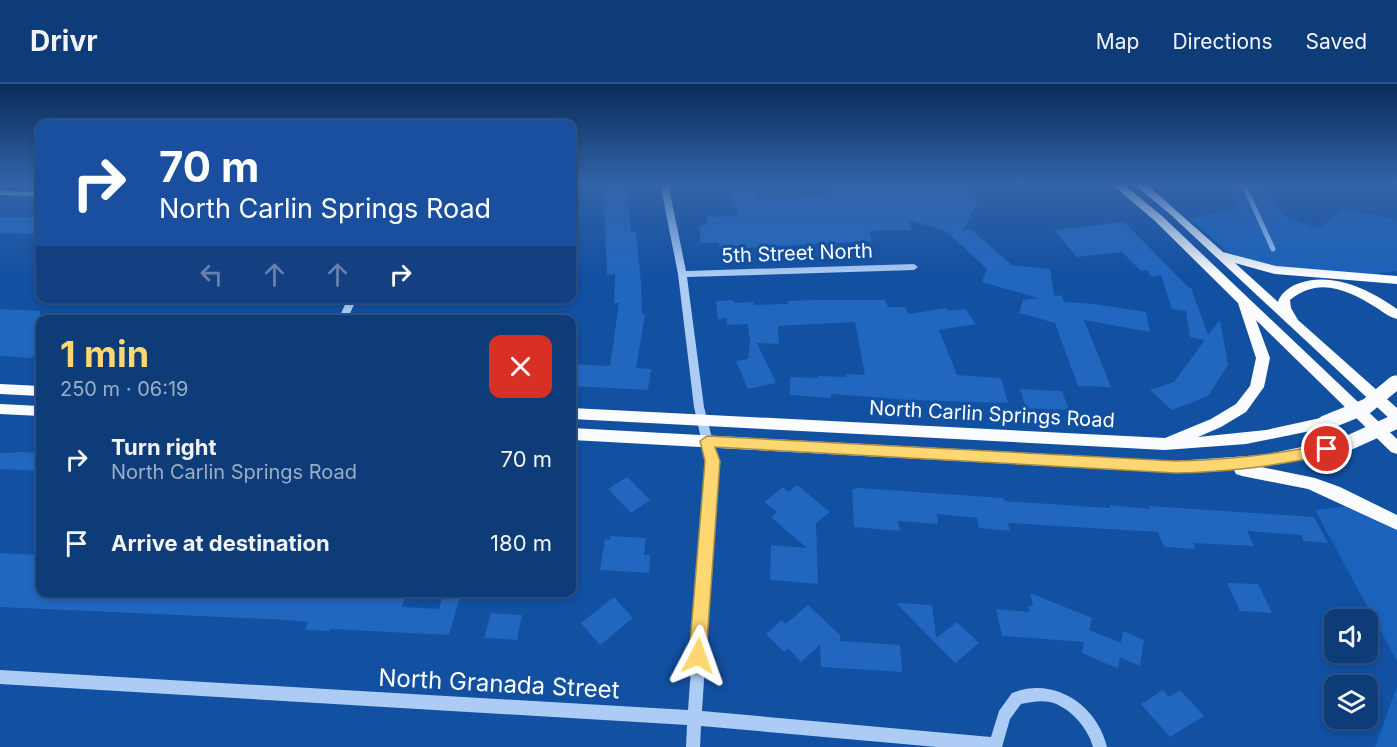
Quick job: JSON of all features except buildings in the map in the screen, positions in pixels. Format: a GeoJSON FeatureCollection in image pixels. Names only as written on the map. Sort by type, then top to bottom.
{"type":"FeatureCollection","features":[{"type":"Feature","properties":{"kind":"main road"},"geometry":{"type":"LineString","coordinates":[[1153,214],[1397,448]]}},
{"type":"Feature","properties":{"kind":"main road"},"geometry":{"type":"LineString","coordinates":[[576,434],[1108,464],[1221,466],[1271,461],[1346,444],[1390,426],[1397,419],[1176,214]]}},
{"type":"Feature","properties":{"kind":"main road"},"geometry":{"type":"LineString","coordinates":[[1219,254],[1275,270],[1397,280]]}},
{"type":"Feature","properties":{"kind":"main road"},"geometry":{"type":"LineString","coordinates":[[1303,333],[1284,309],[1284,299],[1289,293],[1307,284],[1321,283],[1364,293],[1397,315]]}},
{"type":"Feature","properties":{"kind":"main road"},"geometry":{"type":"LineString","coordinates":[[1164,444],[1216,423],[1241,408],[1257,387],[1263,358],[1243,302]]}},
{"type":"Feature","properties":{"kind":"main road","name":"North Carlin Springs Road"},"geometry":{"type":"LineString","coordinates":[[576,414],[1164,444],[1246,440],[1288,433],[1325,423],[1367,406],[1396,382]]}},
{"type":"Feature","properties":{"kind":"main road"},"geometry":{"type":"LineString","coordinates":[[0,389],[36,391]]}},
{"type":"Feature","properties":{"kind":"main road"},"geometry":{"type":"LineString","coordinates":[[0,409],[36,409]]}},
{"type":"Feature","properties":{"kind":"main road"},"geometry":{"type":"LineString","coordinates":[[1221,466],[1309,483],[1334,492],[1397,523]]}},
{"type":"Feature","properties":{"kind":"street"},"geometry":{"type":"LineString","coordinates":[[669,214],[682,274],[702,421],[712,461],[693,747]]}},
{"type":"Feature","properties":{"kind":"street","name":"5th Street North"},"geometry":{"type":"LineString","coordinates":[[682,274],[914,267]]}},
{"type":"Feature","properties":{"kind":"street","name":"North Granada Street"},"geometry":{"type":"LineString","coordinates":[[0,677],[695,718],[995,746],[1004,716],[1017,698],[1043,694],[1067,702],[1089,720],[1100,747]]}},
{"type":"Feature","properties":{"kind":"shaded area"},"geometry":{"type":"Polygon","coordinates":[[[1212,214],[1283,214],[1318,229],[1337,214],[1369,214],[1395,219],[1397,223],[1397,271],[1373,274],[1275,268],[1253,262],[1225,250],[1190,218],[1212,214]]]}},
{"type":"Feature","properties":{"kind":"shaded area"},"geometry":{"type":"Polygon","coordinates":[[[1348,506],[1397,530],[1397,661],[1378,626],[1378,609],[1369,609],[1315,510],[1348,506]]]}},
{"type":"Feature","properties":{"kind":"shaded area"},"geometry":{"type":"Polygon","coordinates":[[[1397,686],[1397,747],[1375,747],[1397,686]]]}},
{"type":"Feature","properties":{"kind":"waterway"},"geometry":{"type":"LineString","coordinates":[[1257,214],[1273,249]]}},
{"type":"Feature","properties":{"kind":"route"},"geometry":{"type":"LineString","coordinates":[[698,656],[712,461],[707,441],[1176,467],[1221,466],[1271,461],[1308,455],[1327,449]]}}]}
